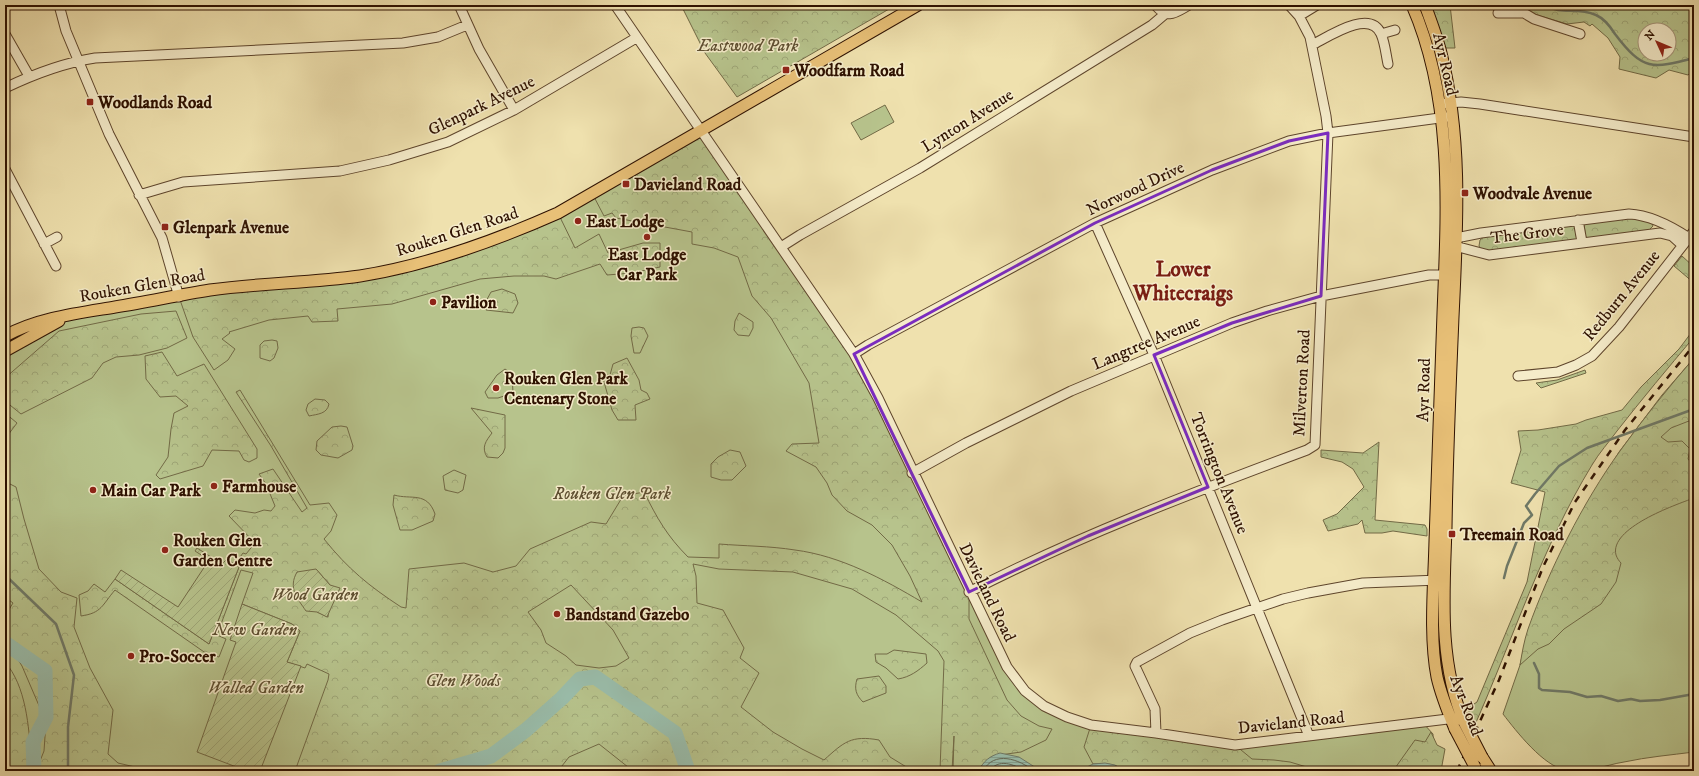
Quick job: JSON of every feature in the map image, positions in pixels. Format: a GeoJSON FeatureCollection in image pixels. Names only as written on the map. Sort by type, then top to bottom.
{"type":"FeatureCollection","features":[{"type":"Feature","properties":{"kind":"main road","name":"Rouken Glen Road"},"geometry":{"type":"LineString","coordinates":[[8,332],[42,320],[179,297],[210,290],[360,276],[392,270],[471,248],[502,237],[558,213],[918,5]]}},
{"type":"Feature","properties":{"kind":"main road","name":"Ayr Road"},"geometry":{"type":"LineString","coordinates":[[1412,5],[1445,103],[1452,117],[1456,169],[1450,275],[1439,580],[1433,636],[1437,677],[1453,724],[1477,769]]}},
{"type":"Feature","properties":{"kind":"main road","name":"Ayr Road"},"geometry":{"type":"LineString","coordinates":[[1425,5],[1441,52],[1445,103],[1440,118],[1444,137],[1446,180],[1452,242]]}},
{"type":"Feature","properties":{"kind":"main road","name":"Rouken Glen Road"},"geometry":{"type":"LineString","coordinates":[[5,350],[73,315]]}},
{"type":"Feature","properties":{"kind":"main road","name":"Ayr Road"},"geometry":{"type":"LineString","coordinates":[[1439,580],[1449,672],[1458,707],[1482,757],[1491,771]]}},
{"type":"Feature","properties":{"kind":"main road"},"geometry":{"type":"LineString","coordinates":[[1433,636],[1446,635]]}},
{"type":"Feature","properties":{"kind":"street"},"geometry":{"type":"LineString","coordinates":[[59,5],[66,31],[109,134],[162,238],[179,297]]}},
{"type":"Feature","properties":{"kind":"street"},"geometry":{"type":"LineString","coordinates":[[459,5],[467,25],[514,110]]}},
{"type":"Feature","properties":{"kind":"street","name":"Davieland Road"},"geometry":{"type":"LineString","coordinates":[[615,5],[636,38],[701,130],[854,354],[878,398],[912,473],[1007,668],[1025,691],[1044,706],[1091,725],[1235,745],[1309,736],[1453,724],[1463,719]]}},
{"type":"Feature","properties":{"kind":"street"},"geometry":{"type":"LineString","coordinates":[[1155,5],[1165,14],[1174,13],[1189,5]]}},
{"type":"Feature","properties":{"kind":"street","name":"Milverton Road"},"geometry":{"type":"LineString","coordinates":[[969,592],[1014,569],[1088,536],[1208,487],[1307,450],[1315,445],[1328,133],[1310,37],[1299,16],[1289,5]]}},
{"type":"Feature","properties":{"kind":"street"},"geometry":{"type":"LineString","coordinates":[[1299,16],[1316,5]]}},
{"type":"Feature","properties":{"kind":"street"},"geometry":{"type":"LineString","coordinates":[[1498,13],[1525,9],[1534,19],[1580,34]]}},
{"type":"Feature","properties":{"kind":"street","name":"Lynton Avenue"},"geometry":{"type":"LineString","coordinates":[[781,247],[920,168],[1152,25],[1165,14]]}},
{"type":"Feature","properties":{"kind":"street"},"geometry":{"type":"LineString","coordinates":[[1312,45],[1351,26],[1363,23],[1377,28],[1381,34],[1388,64]]}},
{"type":"Feature","properties":{"kind":"street"},"geometry":{"type":"LineString","coordinates":[[5,88],[29,76],[78,61],[108,57],[402,43],[438,37],[467,25]]}},
{"type":"Feature","properties":{"kind":"street"},"geometry":{"type":"LineString","coordinates":[[1381,34],[1396,30]]}},
{"type":"Feature","properties":{"kind":"street"},"geometry":{"type":"LineString","coordinates":[[5,34],[29,76]]}},
{"type":"Feature","properties":{"kind":"street","name":"Glenpark Avenue"},"geometry":{"type":"LineString","coordinates":[[139,195],[183,182],[340,171],[389,160],[448,142],[514,110],[636,38]]}},
{"type":"Feature","properties":{"kind":"street"},"geometry":{"type":"LineString","coordinates":[[1445,103],[1480,104],[1694,137]]}},
{"type":"Feature","properties":{"kind":"street","name":"Norwood Drive"},"geometry":{"type":"LineString","coordinates":[[854,354],[1095,224],[1231,162],[1289,141],[1328,133],[1452,117]]}},
{"type":"Feature","properties":{"kind":"street"},"geometry":{"type":"LineString","coordinates":[[5,169],[56,266]]}},
{"type":"Feature","properties":{"kind":"street","name":"The Grove"},"geometry":{"type":"LineString","coordinates":[[1452,242],[1507,229],[1629,214],[1642,214],[1692,234]]}},
{"type":"Feature","properties":{"kind":"street","name":"The Grove"},"geometry":{"type":"LineString","coordinates":[[1578,220],[1582,242]]}},
{"type":"Feature","properties":{"kind":"street","name":"Torrington Avenue"},"geometry":{"type":"LineString","coordinates":[[1095,224],[1154,355],[1309,736]]}},
{"type":"Feature","properties":{"kind":"street","name":"The Grove"},"geometry":{"type":"LineString","coordinates":[[1452,242],[1489,255],[1660,233],[1672,236],[1682,245]]}},
{"type":"Feature","properties":{"kind":"street","name":"Redburn Avenue"},"geometry":{"type":"LineString","coordinates":[[1518,376],[1558,372],[1576,365],[1592,356],[1619,326],[1692,234]]}},
{"type":"Feature","properties":{"kind":"street"},"geometry":{"type":"LineString","coordinates":[[44,244],[57,237]]}},
{"type":"Feature","properties":{"kind":"street","name":"Langtree Avenue"},"geometry":{"type":"LineString","coordinates":[[912,473],[966,443],[1071,391],[1239,320],[1321,296],[1429,276],[1450,275]]}},
{"type":"Feature","properties":{"kind":"street"},"geometry":{"type":"LineString","coordinates":[[1156,733],[1155,709],[1135,666],[1137,662],[1190,633],[1257,607],[1308,593],[1363,583],[1439,580]]}},
{"type":"Feature","properties":{"kind":"highlighted area"},"geometry":{"type":"Polygon","coordinates":[[[1328,133],[1321,296],[1232,323],[1154,355],[1208,487],[1088,536],[969,592],[854,354],[1095,223],[1212,170],[1289,141],[1328,133]]]}},
{"type":"Feature","properties":{"kind":"green space","name":"Eastwood Park"},"geometry":{"type":"Polygon","coordinates":[[[681,5],[896,5],[737,97],[705,53],[681,5]]]}},
{"type":"Feature","properties":{"kind":"green space"},"geometry":{"type":"Polygon","coordinates":[[[1430,5],[1450,5],[1455,48],[1445,48],[1430,5]]]}},
{"type":"Feature","properties":{"kind":"green space"},"geometry":{"type":"Polygon","coordinates":[[[1529,5],[1694,5],[1694,70],[1688,75],[1669,70],[1656,78],[1619,69],[1620,57],[1608,38],[1592,24],[1590,26],[1584,22],[1567,24],[1527,12],[1529,5]]]}},
{"type":"Feature","properties":{"kind":"green space"},"geometry":{"type":"Polygon","coordinates":[[[885,105],[894,122],[861,140],[851,123],[885,105]]]}},
{"type":"Feature","properties":{"kind":"green space","name":"Rouken Glen Park"},"geometry":{"type":"Polygon","coordinates":[[[701,130],[1025,691],[1067,717],[1235,745],[1423,723],[1433,734],[1433,771],[5,771],[5,351],[78,313],[337,279],[502,237],[701,130]]]}},
{"type":"Feature","properties":{"kind":"green space","name":"Glen Woods"},"geometry":{"type":"Polygon","coordinates":[[[701,130],[854,354],[969,592],[969,619],[1007,700],[1021,716],[1039,726],[1052,729],[1046,740],[1021,752],[993,756],[980,767],[979,771],[953,771],[954,736],[952,771],[940,771],[944,661],[938,651],[896,615],[852,589],[793,572],[719,569],[693,564],[696,576],[697,603],[723,610],[744,648],[740,658],[759,673],[741,707],[773,732],[824,760],[848,741],[861,738],[879,740],[890,757],[913,771],[633,771],[599,744],[569,757],[558,771],[295,771],[329,674],[307,664],[305,668],[287,662],[300,631],[292,624],[242,604],[253,573],[241,570],[217,635],[226,639],[219,657],[207,654],[115,590],[101,608],[88,615],[81,616],[79,595],[88,591],[94,584],[105,592],[115,579],[209,644],[239,567],[235,564],[243,553],[246,554],[255,543],[229,516],[235,510],[255,513],[264,510],[271,511],[275,506],[266,484],[259,474],[273,469],[302,512],[307,508],[271,446],[236,392],[240,390],[310,505],[329,503],[337,515],[331,531],[324,539],[360,576],[379,592],[401,607],[406,608],[409,569],[464,563],[493,572],[516,566],[530,549],[591,522],[606,524],[623,496],[644,492],[663,526],[674,542],[688,557],[719,558],[719,544],[776,548],[812,553],[829,557],[877,577],[922,602],[910,576],[892,545],[872,525],[847,511],[832,495],[827,483],[816,467],[786,451],[792,444],[819,443],[809,383],[771,318],[752,296],[738,257],[714,248],[692,244],[692,232],[616,218],[612,213],[604,216],[592,193],[701,130]],[[316,569],[317,612],[328,617],[330,585],[316,569]],[[571,585],[528,612],[541,630],[546,643],[566,656],[576,665],[599,668],[616,666],[629,658],[613,630],[571,585]]]}},
{"type":"Feature","properties":{"kind":"green space"},"geometry":{"type":"Polygon","coordinates":[[[558,213],[575,248],[599,234],[608,253],[643,243],[660,243],[660,267],[632,273],[607,275],[600,264],[556,279],[544,276],[514,276],[480,279],[392,304],[337,309],[338,321],[312,322],[308,316],[269,320],[229,332],[230,333],[222,339],[235,349],[228,360],[214,370],[193,337],[179,297],[380,273],[558,213]]]}},
{"type":"Feature","properties":{"kind":"green space"},"geometry":{"type":"Polygon","coordinates":[[[1636,217],[1651,222],[1653,226],[1649,230],[1586,239],[1584,224],[1636,217]]]}},
{"type":"Feature","properties":{"kind":"green space"},"geometry":{"type":"Polygon","coordinates":[[[1574,224],[1577,240],[1494,251],[1482,251],[1479,246],[1480,240],[1486,235],[1574,224]]]}},
{"type":"Feature","properties":{"kind":"green space"},"geometry":{"type":"Polygon","coordinates":[[[1682,256],[1694,267],[1694,283],[1674,266],[1682,256]]]}},
{"type":"Feature","properties":{"kind":"green space"},"geometry":{"type":"Polygon","coordinates":[[[502,289],[515,294],[518,303],[513,313],[486,310],[485,303],[491,292],[502,289]]]}},
{"type":"Feature","properties":{"kind":"green space"},"geometry":{"type":"Polygon","coordinates":[[[176,311],[187,338],[167,348],[139,355],[116,357],[103,363],[92,378],[21,414],[5,401],[5,378],[59,331],[141,314],[176,311]]]}},
{"type":"Feature","properties":{"kind":"green space"},"geometry":{"type":"Polygon","coordinates":[[[739,313],[753,322],[753,328],[749,336],[738,335],[734,330],[735,321],[739,313]]]}},
{"type":"Feature","properties":{"kind":"green space"},"geometry":{"type":"Polygon","coordinates":[[[632,328],[644,328],[648,336],[640,353],[634,353],[631,336],[632,328]]]}},
{"type":"Feature","properties":{"kind":"green space"},"geometry":{"type":"Polygon","coordinates":[[[1694,329],[1694,337],[1601,452],[1574,496],[1543,561],[1474,727],[1468,708],[1477,702],[1527,582],[1545,492],[1511,483],[1521,450],[1518,431],[1538,430],[1576,424],[1622,410],[1641,387],[1679,349],[1694,329]]]}},
{"type":"Feature","properties":{"kind":"green space"},"geometry":{"type":"Polygon","coordinates":[[[264,341],[277,341],[278,348],[274,358],[270,361],[260,358],[260,345],[264,341]]]}},
{"type":"Feature","properties":{"kind":"green space"},"geometry":{"type":"Polygon","coordinates":[[[162,352],[177,376],[204,364],[257,449],[257,458],[249,462],[244,460],[239,451],[212,450],[203,466],[160,479],[156,475],[168,457],[174,413],[188,406],[176,396],[160,397],[146,379],[145,356],[162,352]]]}},
{"type":"Feature","properties":{"kind":"green space"},"geometry":{"type":"Polygon","coordinates":[[[627,358],[639,380],[641,390],[647,393],[650,399],[635,405],[636,420],[618,420],[612,410],[602,375],[610,375],[613,364],[627,358]]]}},
{"type":"Feature","properties":{"kind":"green space"},"geometry":{"type":"Polygon","coordinates":[[[1694,358],[1694,752],[1617,763],[1581,771],[1566,770],[1549,762],[1531,747],[1515,730],[1503,714],[1520,665],[1528,631],[1564,547],[1587,504],[1619,452],[1662,395],[1694,358]]]}},
{"type":"Feature","properties":{"kind":"green space"},"geometry":{"type":"Polygon","coordinates":[[[1694,358],[1694,419],[1671,428],[1661,437],[1668,442],[1682,441],[1690,449],[1688,459],[1694,466],[1694,498],[1645,519],[1623,536],[1617,545],[1616,555],[1621,563],[1616,582],[1601,604],[1564,629],[1549,644],[1538,649],[1520,665],[1523,647],[1536,607],[1546,583],[1580,514],[1620,451],[1694,358]]]}},
{"type":"Feature","properties":{"kind":"green space"},"geometry":{"type":"Polygon","coordinates":[[[505,369],[512,374],[513,393],[498,398],[488,398],[485,392],[497,375],[505,369]]]}},
{"type":"Feature","properties":{"kind":"green space"},"geometry":{"type":"Polygon","coordinates":[[[1585,370],[1586,373],[1541,388],[1536,383],[1557,380],[1585,370]]]}},
{"type":"Feature","properties":{"kind":"green space"},"geometry":{"type":"Polygon","coordinates":[[[315,399],[325,400],[329,404],[328,407],[322,413],[309,416],[306,410],[308,404],[315,399]]]}},
{"type":"Feature","properties":{"kind":"green space"},"geometry":{"type":"Polygon","coordinates":[[[471,408],[505,415],[505,448],[503,453],[498,458],[487,457],[484,447],[486,441],[492,433],[471,408]]]}},
{"type":"Feature","properties":{"kind":"green space"},"geometry":{"type":"Polygon","coordinates":[[[5,413],[17,423],[5,439],[5,413]]]}},
{"type":"Feature","properties":{"kind":"green space"},"geometry":{"type":"Polygon","coordinates":[[[332,427],[347,427],[353,446],[352,450],[338,458],[321,455],[316,450],[317,441],[332,427]]]}},
{"type":"Feature","properties":{"kind":"green space"},"geometry":{"type":"Polygon","coordinates":[[[1379,442],[1375,520],[1425,525],[1427,529],[1427,536],[1393,531],[1382,533],[1365,533],[1362,520],[1358,524],[1328,531],[1323,520],[1337,514],[1364,487],[1353,469],[1342,462],[1321,457],[1321,450],[1363,453],[1379,442]]]}},
{"type":"Feature","properties":{"kind":"green space"},"geometry":{"type":"Polygon","coordinates":[[[730,450],[740,452],[746,466],[732,480],[721,480],[711,477],[711,464],[718,457],[730,450]]]}},
{"type":"Feature","properties":{"kind":"green space"},"geometry":{"type":"Polygon","coordinates":[[[5,457],[8,466],[6,482],[16,487],[39,569],[61,592],[77,598],[74,627],[90,668],[113,710],[108,754],[118,763],[152,771],[5,771],[5,662],[18,683],[22,695],[29,733],[31,758],[40,761],[44,751],[46,722],[22,666],[5,639],[5,616],[13,603],[5,597],[5,457]]]}},
{"type":"Feature","properties":{"kind":"green space"},"geometry":{"type":"Polygon","coordinates":[[[454,470],[466,475],[463,490],[458,493],[445,490],[443,476],[454,470]]]}},
{"type":"Feature","properties":{"kind":"green space"},"geometry":{"type":"Polygon","coordinates":[[[394,495],[423,499],[428,502],[435,514],[433,521],[412,530],[400,530],[393,505],[394,495]]]}},
{"type":"Feature","properties":{"kind":"green space"},"geometry":{"type":"Polygon","coordinates":[[[197,548],[222,564],[227,559],[239,567],[209,644],[115,579],[121,570],[178,607],[209,560],[195,551],[197,548]]]}},
{"type":"Feature","properties":{"kind":"green space","name":"Wood Garden"},"geometry":{"type":"Polygon","coordinates":[[[316,569],[330,585],[340,588],[327,617],[317,612],[306,611],[295,593],[293,583],[297,572],[316,569]]]}},
{"type":"Feature","properties":{"kind":"green space","name":"Walled Garden"},"geometry":{"type":"Polygon","coordinates":[[[242,604],[292,624],[300,631],[287,662],[301,666],[260,771],[247,771],[197,752],[236,642],[230,640],[242,604]]]}},
{"type":"Feature","properties":{"kind":"green space"},"geometry":{"type":"Polygon","coordinates":[[[894,650],[926,654],[927,663],[914,673],[898,679],[886,668],[876,662],[875,654],[887,654],[894,650]]]}},
{"type":"Feature","properties":{"kind":"green space"},"geometry":{"type":"Polygon","coordinates":[[[879,676],[886,686],[886,693],[863,702],[856,692],[857,679],[879,676]]]}},
{"type":"Feature","properties":{"kind":"green space"},"geometry":{"type":"Polygon","coordinates":[[[1091,725],[1235,745],[1252,759],[1290,762],[1320,771],[1124,771],[1117,766],[1109,764],[1093,764],[1084,747],[1091,725]]]}},
{"type":"Feature","properties":{"kind":"green space"},"geometry":{"type":"Polygon","coordinates":[[[1431,732],[1437,745],[1445,749],[1441,771],[1393,771],[1415,740],[1425,742],[1431,732]]]}},
{"type":"Feature","properties":{"kind":"water"},"geometry":{"type":"Polygon","coordinates":[[[1000,753],[1019,757],[1041,771],[979,771],[987,759],[1000,753]]]}},
{"type":"Feature","properties":{"kind":"water"},"geometry":{"type":"Polygon","coordinates":[[[1105,763],[1115,765],[1124,771],[1079,771],[1093,764],[1105,763]]]}},
{"type":"Feature","properties":{"kind":"waterway"},"geometry":{"type":"LineString","coordinates":[[1544,5],[1557,10],[1582,11],[1596,15],[1607,23],[1633,55],[1641,61],[1649,64],[1668,64],[1694,58]]}},
{"type":"Feature","properties":{"kind":"waterway"},"geometry":{"type":"LineString","coordinates":[[1504,578],[1507,566],[1524,523],[1532,515],[1526,506],[1559,466],[1587,448],[1694,409]]}},
{"type":"Feature","properties":{"kind":"waterway"},"geometry":{"type":"LineString","coordinates":[[5,575],[56,624],[74,675],[68,727],[68,771]]}},
{"type":"Feature","properties":{"kind":"waterway"},"geometry":{"type":"LineString","coordinates":[[5,643],[45,671],[46,717],[33,742],[34,771]]}},
{"type":"Feature","properties":{"kind":"waterway"},"geometry":{"type":"LineString","coordinates":[[1534,663],[1539,674],[1539,688],[1542,690],[1570,692],[1587,697],[1601,696],[1618,701],[1631,699],[1640,701],[1660,700],[1694,694]]}},
{"type":"Feature","properties":{"kind":"waterway"},"geometry":{"type":"LineString","coordinates":[[440,771],[491,756],[526,730],[562,698],[580,679],[595,677],[675,733],[688,771]]}},
{"type":"Feature","properties":{"kind":"railway"},"geometry":{"type":"LineString","coordinates":[[1457,771],[1499,680],[1543,567],[1575,502],[1625,430],[1694,345]]}},
{"type":"Feature","properties":{"kind":"place","name":"Woodfarm Road"},"geometry":{"type":"Point","coordinates":[786,70]}},
{"type":"Feature","properties":{"kind":"place","name":"Woodlands Road"},"geometry":{"type":"Point","coordinates":[90,102]}},
{"type":"Feature","properties":{"kind":"place","name":"Davieland Road"},"geometry":{"type":"Point","coordinates":[626,184]}},
{"type":"Feature","properties":{"kind":"place","name":"Woodvale Avenue"},"geometry":{"type":"Point","coordinates":[1465,193]}},
{"type":"Feature","properties":{"kind":"place","name":"East Lodge"},"geometry":{"type":"Point","coordinates":[578,221]}},
{"type":"Feature","properties":{"kind":"place","name":"Glenpark Avenue"},"geometry":{"type":"Point","coordinates":[165,227]}},
{"type":"Feature","properties":{"kind":"place","name":"East Lodge Car Park"},"geometry":{"type":"Point","coordinates":[647,237]}},
{"type":"Feature","properties":{"kind":"place","name":"Pavilion"},"geometry":{"type":"Point","coordinates":[433,302]}},
{"type":"Feature","properties":{"kind":"place","name":"Rouken Glen Park Centenary Stone"},"geometry":{"type":"Point","coordinates":[496,388]}},
{"type":"Feature","properties":{"kind":"place","name":"Farmhouse"},"geometry":{"type":"Point","coordinates":[214,486]}},
{"type":"Feature","properties":{"kind":"place","name":"Main Car Park"},"geometry":{"type":"Point","coordinates":[93,490]}},
{"type":"Feature","properties":{"kind":"place","name":"Treemain Road"},"geometry":{"type":"Point","coordinates":[1452,534]}},
{"type":"Feature","properties":{"kind":"place","name":"Rouken Glen Garden Centre"},"geometry":{"type":"Point","coordinates":[165,550]}},
{"type":"Feature","properties":{"kind":"place","name":"Bandstand Gazebo"},"geometry":{"type":"Point","coordinates":[557,614]}},
{"type":"Feature","properties":{"kind":"place","name":"Pro-Soccer"},"geometry":{"type":"Point","coordinates":[131,656]}},
{"type":"Feature","properties":{"kind":"district","name":"Lower Whitecraigs"},"geometry":{"type":"Point","coordinates":[1183,281]}},
{"type":"Feature","properties":{"kind":"park label","name":"New Garden"},"geometry":{"type":"Point","coordinates":[255,629]}}]}
